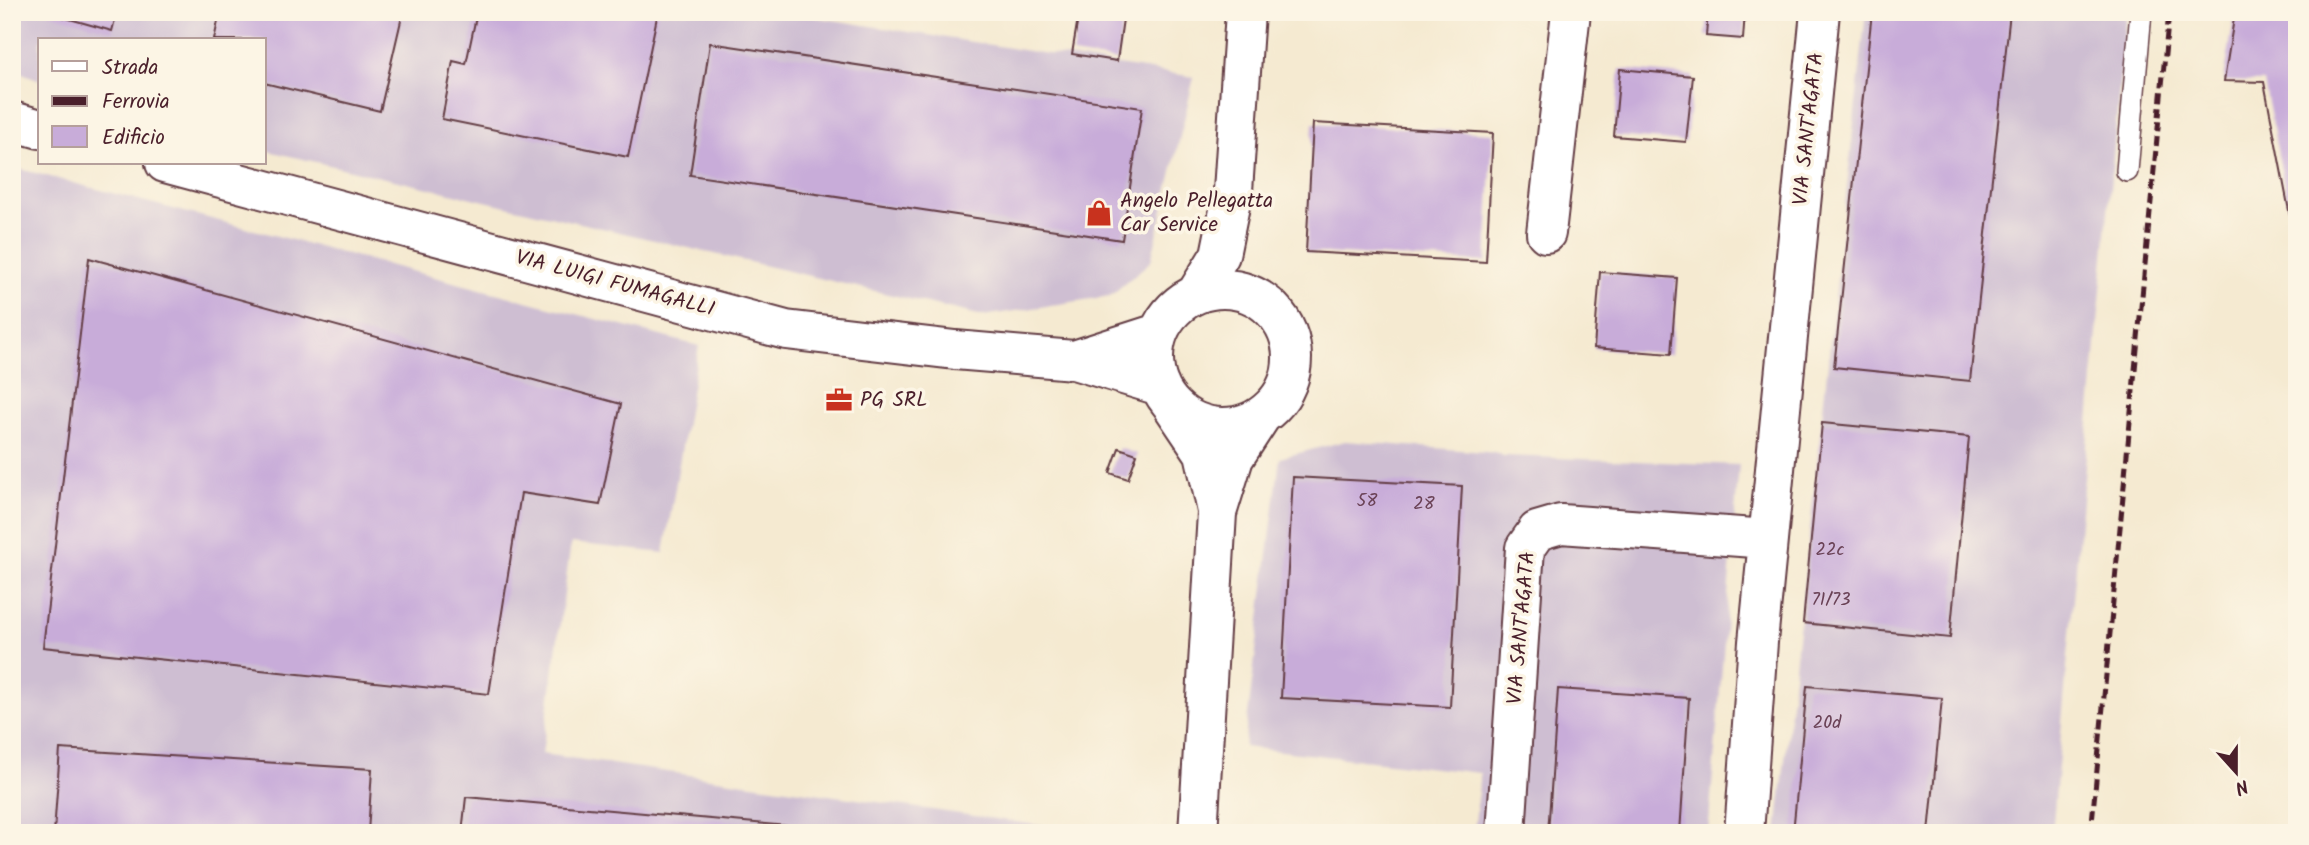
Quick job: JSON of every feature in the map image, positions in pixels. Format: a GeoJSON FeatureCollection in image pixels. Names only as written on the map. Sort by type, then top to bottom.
{"type":"FeatureCollection","features":[{"type":"Feature","properties":{"kind":"street"},"geometry":{"type":"LineString","coordinates":[[1196,294],[1220,256],[1233,191],[1245,12]]}},
{"type":"Feature","properties":{"kind":"street"},"geometry":{"type":"LineString","coordinates":[[1546,233],[1571,12]]}},
{"type":"Feature","properties":{"kind":"street","name":"VIA SANT'AGATA"},"geometry":{"type":"LineString","coordinates":[[1744,833],[1768,539],[1820,12]]}},
{"type":"Feature","properties":{"kind":"street"},"geometry":{"type":"LineString","coordinates":[[12,121],[38,128]]}},
{"type":"Feature","properties":{"kind":"street","name":"VIA LUIGI FUMAGALLI"},"geometry":{"type":"LineString","coordinates":[[169,164],[786,330],[955,351],[1073,360],[1164,393]]}},
{"type":"Feature","properties":{"kind":"street"},"geometry":{"type":"LineString","coordinates":[[1198,833],[1217,513],[1234,458],[1260,418],[1282,397],[1292,376],[1291,339],[1281,318],[1266,303],[1248,268],[1233,191]]}},
{"type":"Feature","properties":{"kind":"street"},"geometry":{"type":"LineString","coordinates":[[1217,513],[1204,453],[1164,393],[1155,374],[1154,351],[1158,333],[1176,308],[1196,294],[1210,290],[1235,289],[1266,303]]}},
{"type":"Feature","properties":{"kind":"street","name":"VIA LUIGI FUMAGALLI"},"geometry":{"type":"LineString","coordinates":[[1073,360],[1158,333]]}},
{"type":"Feature","properties":{"kind":"street"},"geometry":{"type":"LineString","coordinates":[[1164,393],[1186,417],[1220,428],[1244,425],[1260,418]]}},
{"type":"Feature","properties":{"kind":"street","name":"VIA SANT'AGATA"},"geometry":{"type":"LineString","coordinates":[[1506,833],[1525,548],[1537,531],[1562,524],[1768,539]]}},
{"type":"Feature","properties":{"kind":"lane"},"geometry":{"type":"LineString","coordinates":[[2127,172],[2141,12]]}},
{"type":"Feature","properties":{"kind":"shaded area"},"geometry":{"type":"Polygon","coordinates":[[[12,12],[782,12],[1194,77],[1151,261],[1110,296],[983,316],[266,150],[266,38],[38,38],[38,79],[12,69],[12,12]]]}},
{"type":"Feature","properties":{"kind":"shaded area"},"geometry":{"type":"Polygon","coordinates":[[[1866,12],[2126,12],[2052,833],[1777,833],[1866,12]]]}},
{"type":"Feature","properties":{"kind":"shaded area"},"geometry":{"type":"Polygon","coordinates":[[[12,167],[699,346],[664,553],[571,543],[542,754],[1092,833],[12,833],[12,167]]]}},
{"type":"Feature","properties":{"kind":"shaded area"},"geometry":{"type":"Polygon","coordinates":[[[1345,441],[1498,453],[1503,456],[1739,465],[1708,833],[1474,833],[1480,773],[1244,747],[1280,458],[1345,441]]]}},
{"type":"Feature","properties":{"kind":"building"},"geometry":{"type":"Polygon","coordinates":[[[45,12],[117,12],[112,31],[45,12]]]}},
{"type":"Feature","properties":{"kind":"building"},"geometry":{"type":"Polygon","coordinates":[[[220,12],[403,12],[380,111],[266,83],[266,38],[214,38],[220,12]]]}},
{"type":"Feature","properties":{"kind":"building"},"geometry":{"type":"Polygon","coordinates":[[[477,12],[658,12],[628,157],[442,119],[453,61],[466,64],[477,12]]]}},
{"type":"Feature","properties":{"kind":"building"},"geometry":{"type":"Polygon","coordinates":[[[1079,12],[1124,12],[1117,61],[1072,54],[1079,12]]]}},
{"type":"Feature","properties":{"kind":"building"},"geometry":{"type":"Polygon","coordinates":[[[1708,12],[1745,12],[1743,39],[1706,36],[1708,12]]]}},
{"type":"Feature","properties":{"kind":"building"},"geometry":{"type":"Polygon","coordinates":[[[1872,12],[2010,12],[1970,381],[1834,367],[1872,12]]]}},
{"type":"Feature","properties":{"kind":"building"},"geometry":{"type":"Polygon","coordinates":[[[2235,12],[2297,12],[2297,252],[2264,82],[2224,81],[2235,12]]]}},
{"type":"Feature","properties":{"kind":"building"},"geometry":{"type":"Polygon","coordinates":[[[710,43],[1142,108],[1122,240],[690,175],[710,43]]]}},
{"type":"Feature","properties":{"kind":"building"},"geometry":{"type":"Polygon","coordinates":[[[1620,69],[1693,76],[1686,142],[1614,136],[1620,69]]]}},
{"type":"Feature","properties":{"kind":"building"},"geometry":{"type":"Polygon","coordinates":[[[1313,123],[1493,133],[1486,262],[1306,252],[1313,123]]]}},
{"type":"Feature","properties":{"kind":"building"},"geometry":{"type":"Polygon","coordinates":[[[89,258],[621,404],[600,505],[521,493],[489,694],[43,647],[89,258]]]}},
{"type":"Feature","properties":{"kind":"building"},"geometry":{"type":"Polygon","coordinates":[[[1600,272],[1677,278],[1671,354],[1594,348],[1600,272]]]}},
{"type":"Feature","properties":{"kind":"building"},"geometry":{"type":"Polygon","coordinates":[[[1822,423],[1969,437],[1950,638],[1803,623],[1822,423]]]}},
{"type":"Feature","properties":{"kind":"building"},"geometry":{"type":"Polygon","coordinates":[[[1119,448],[1137,454],[1128,479],[1110,473],[1119,448]]]}},
{"type":"Feature","properties":{"kind":"building"},"geometry":{"type":"Polygon","coordinates":[[[1293,477],[1462,486],[1450,707],[1281,698],[1293,477]]]}},
{"type":"Feature","properties":{"kind":"building"},"geometry":{"type":"Polygon","coordinates":[[[1807,686],[1942,698],[1929,833],[1793,833],[1807,686]]]}},
{"type":"Feature","properties":{"kind":"building"},"geometry":{"type":"Polygon","coordinates":[[[1558,689],[1689,698],[1680,833],[1548,833],[1558,689]]]}},
{"type":"Feature","properties":{"kind":"building"},"geometry":{"type":"Polygon","coordinates":[[[60,749],[372,769],[368,833],[54,833],[60,749]]]}},
{"type":"Feature","properties":{"kind":"building"},"geometry":{"type":"Polygon","coordinates":[[[466,797],[844,831],[844,833],[462,833],[466,797]]]}},
{"type":"Feature","properties":{"kind":"railway"},"geometry":{"type":"LineString","coordinates":[[2091,833],[2169,12]]}},
{"type":"Feature","properties":{"kind":"place","name":"Angelo Pellegatta Car Service"},"geometry":{"type":"Point","coordinates":[1099,213]}},
{"type":"Feature","properties":{"kind":"place","name":"PG SRL"},"geometry":{"type":"Point","coordinates":[839,400]}}]}
